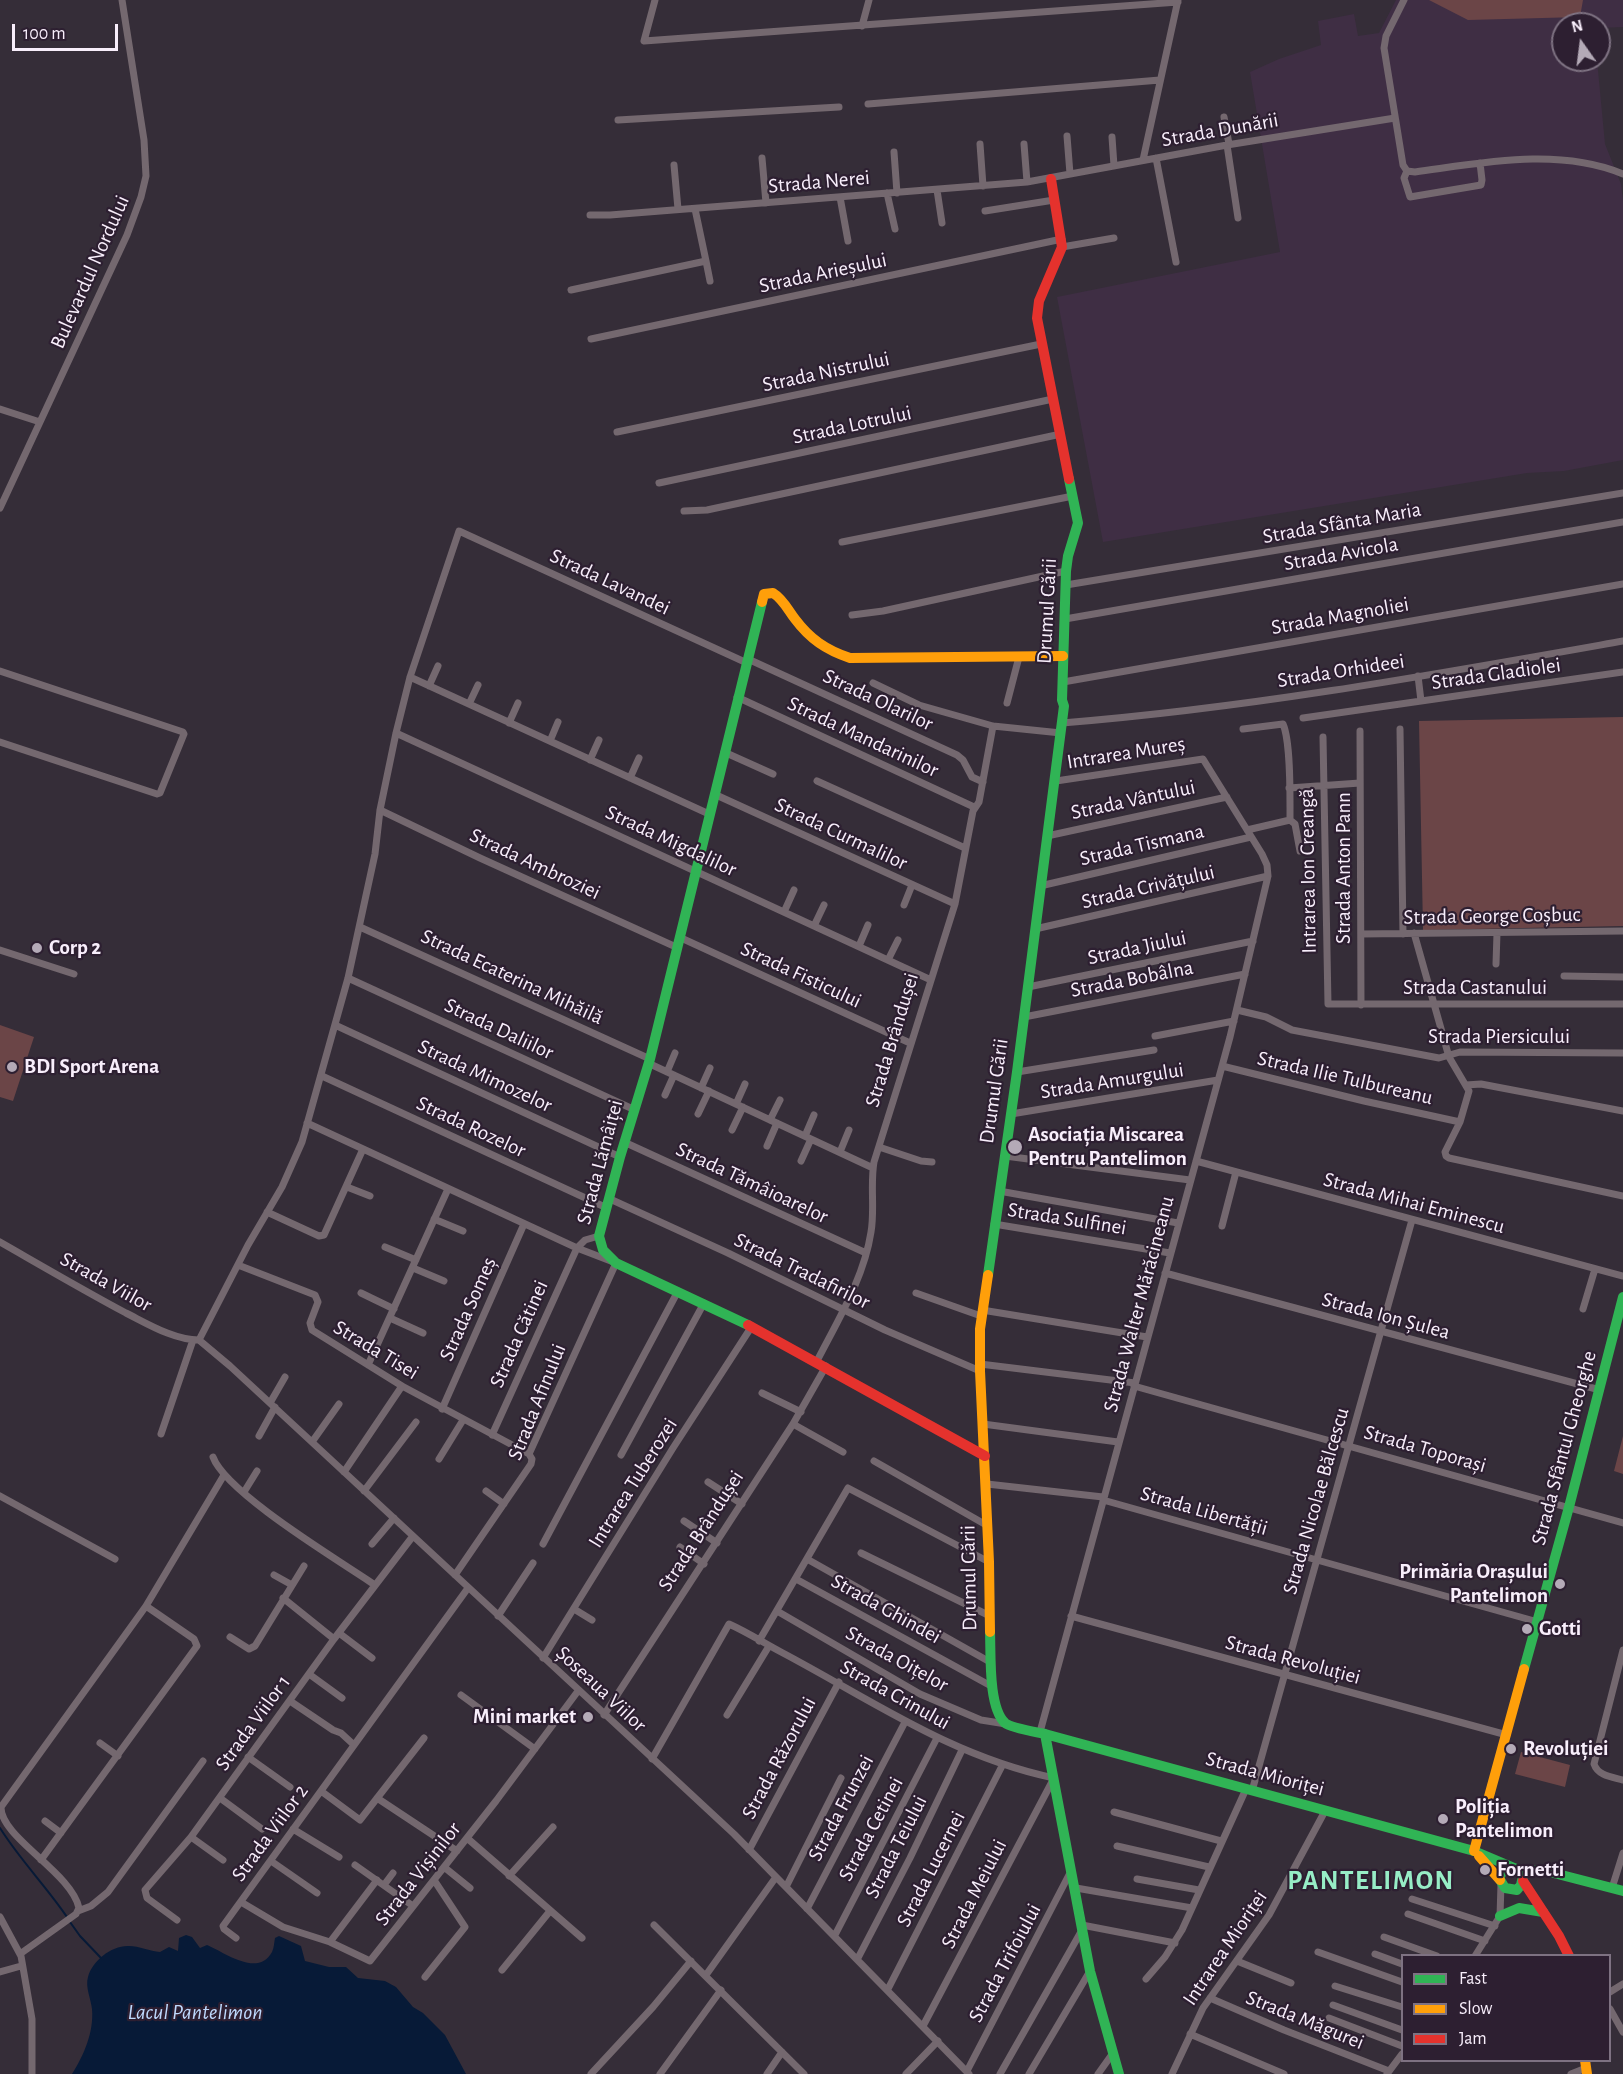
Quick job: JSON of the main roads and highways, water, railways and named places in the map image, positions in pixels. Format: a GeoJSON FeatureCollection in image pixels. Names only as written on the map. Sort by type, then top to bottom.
{"type":"FeatureCollection","features":[{"type":"Feature","properties":{"kind":"water","name":"Lacul Pantelimon"},"geometry":{"type":"Polygon","coordinates":[[[186,1935],[192,1937],[200,1948],[207,1945],[231,1957],[250,1963],[258,1963],[266,1959],[273,1950],[275,1938],[279,1936],[301,1946],[305,1961],[329,1967],[346,1967],[358,1978],[385,1981],[396,1987],[413,2007],[423,2013],[445,2035],[466,2074],[72,2074],[90,2035],[92,2009],[87,1981],[90,1971],[98,1960],[110,1951],[123,1946],[160,1952],[169,1947],[178,1951],[179,1938],[186,1935]]]}},
{"type":"Feature","properties":{"kind":"waterway"},"geometry":{"type":"LineString","coordinates":[[0,1828],[67,1917]]}},
{"type":"Feature","properties":{"kind":"waterway"},"geometry":{"type":"LineString","coordinates":[[70,1922],[101,1958]]}},
{"type":"Feature","properties":{"kind":"place","name":"Corp 2"},"geometry":{"type":"Point","coordinates":[37,948]}},
{"type":"Feature","properties":{"kind":"place","name":"BDI Sport Arena"},"geometry":{"type":"Point","coordinates":[12,1067]}},
{"type":"Feature","properties":{"kind":"place","name":"Asociația Miscarea Pentru Pantelimon"},"geometry":{"type":"Point","coordinates":[1015,1147]}},
{"type":"Feature","properties":{"kind":"place","name":"Primăria Orașului Pantelimon"},"geometry":{"type":"Point","coordinates":[1560,1584]}},
{"type":"Feature","properties":{"kind":"place","name":"Gotti"},"geometry":{"type":"Point","coordinates":[1527,1629]}},
{"type":"Feature","properties":{"kind":"place","name":"Mini market"},"geometry":{"type":"Point","coordinates":[588,1717]}},
{"type":"Feature","properties":{"kind":"place","name":"Revoluției"},"geometry":{"type":"Point","coordinates":[1511,1749]}},
{"type":"Feature","properties":{"kind":"place","name":"Poliția Pantelimon"},"geometry":{"type":"Point","coordinates":[1443,1819]}},
{"type":"Feature","properties":{"kind":"place","name":"Fornetti"},"geometry":{"type":"Point","coordinates":[1485,1870]}},
{"type":"Feature","properties":{"kind":"district","name":"PANTELIMON"},"geometry":{"type":"Point","coordinates":[1371,1881]}}]}
